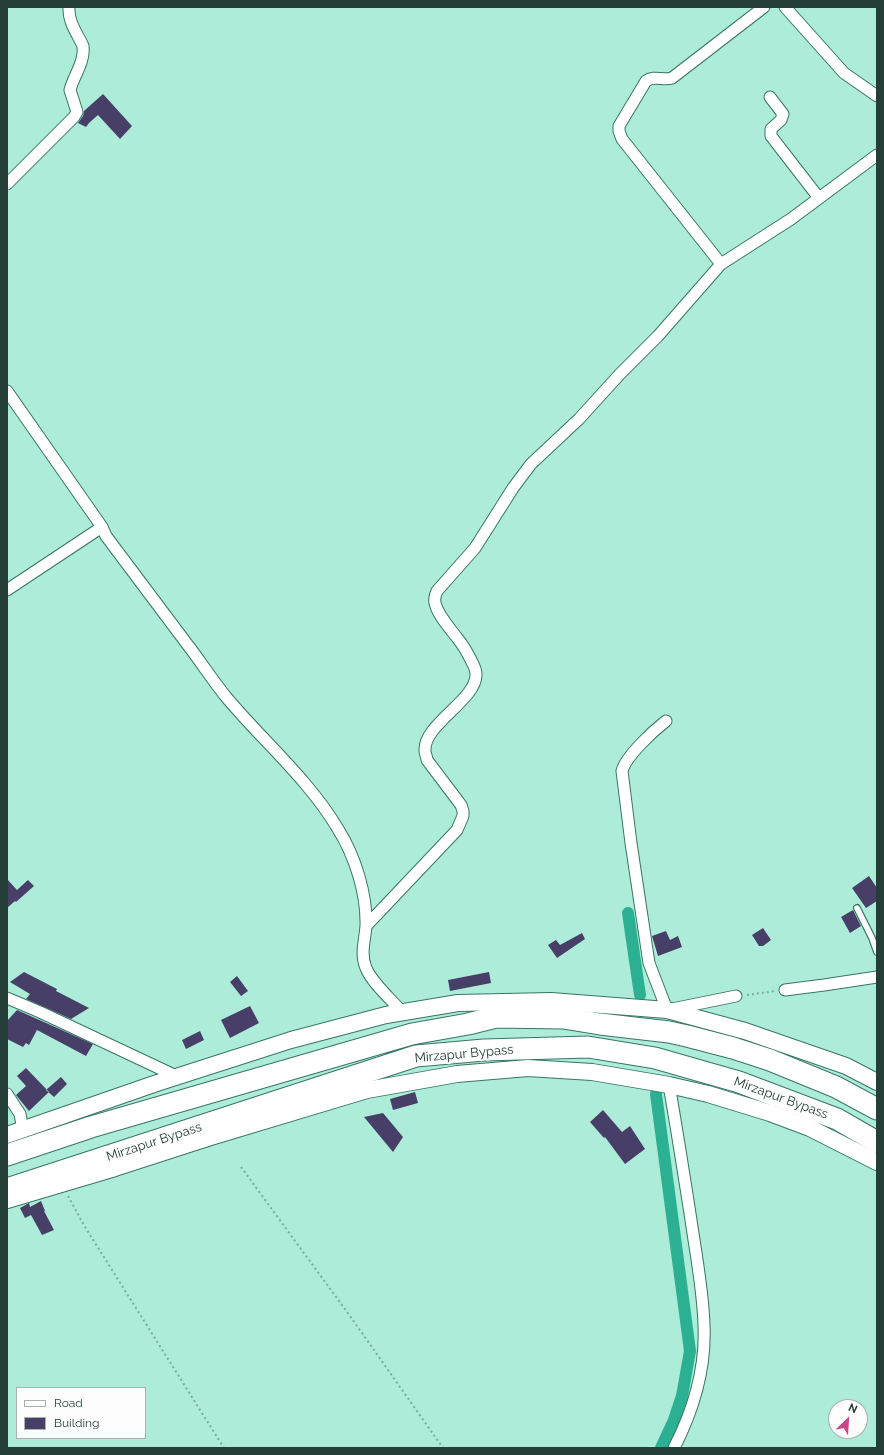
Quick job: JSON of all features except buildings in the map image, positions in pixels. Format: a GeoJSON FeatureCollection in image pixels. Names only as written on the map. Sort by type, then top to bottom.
{"type":"FeatureCollection","features":[{"type":"Feature","properties":{"kind":"highway"},"geometry":{"type":"LineString","coordinates":[[7,1155],[91,1127],[412,1034],[468,1024],[496,1017],[562,1018],[662,1031],[687,1036],[733,1048],[770,1060],[836,1088],[877,1108]]}},
{"type":"Feature","properties":{"kind":"highway","name":"Mirzapur Bypass"},"geometry":{"type":"LineString","coordinates":[[7,1189],[416,1056],[484,1050],[588,1047],[655,1058],[739,1082],[830,1116],[877,1142]]}},
{"type":"Feature","properties":{"kind":"street"},"geometry":{"type":"LineString","coordinates":[[7,184],[74,118],[77,112],[70,90],[82,60],[84,50],[70,21],[69,7]]}},
{"type":"Feature","properties":{"kind":"street"},"geometry":{"type":"LineString","coordinates":[[721,264],[622,139],[619,126],[646,81],[650,78],[666,80],[672,78],[764,7]]}},
{"type":"Feature","properties":{"kind":"street"},"geometry":{"type":"LineString","coordinates":[[785,7],[844,73],[877,96]]}},
{"type":"Feature","properties":{"kind":"street"},"geometry":{"type":"LineString","coordinates":[[770,98],[783,114],[782,120],[771,129],[771,136],[819,198]]}},
{"type":"Feature","properties":{"kind":"street"},"geometry":{"type":"LineString","coordinates":[[366,926],[458,830],[464,816],[461,805],[428,760],[425,752],[428,738],[470,691],[474,683],[476,673],[465,648],[437,610],[434,602],[437,591],[475,548],[513,488],[531,464],[579,419],[619,375],[658,336],[721,264],[777,229],[877,155]]}},
{"type":"Feature","properties":{"kind":"street"},"geometry":{"type":"LineString","coordinates":[[7,391],[102,527],[106,536],[227,698],[326,810],[348,845],[358,872],[365,906],[366,926],[363,958],[366,969],[373,980],[402,1012]]}},
{"type":"Feature","properties":{"kind":"street"},"geometry":{"type":"LineString","coordinates":[[7,590],[102,527]]}},
{"type":"Feature","properties":{"kind":"street"},"geometry":{"type":"LineString","coordinates":[[666,721],[651,734],[625,762],[622,778],[649,963],[668,1010]]}},
{"type":"Feature","properties":{"kind":"street"},"geometry":{"type":"LineString","coordinates":[[785,990],[877,977]]}},
{"type":"Feature","properties":{"kind":"street"},"geometry":{"type":"LineString","coordinates":[[668,1010],[736,996]]}},
{"type":"Feature","properties":{"kind":"street"},"geometry":{"type":"LineString","coordinates":[[7,998],[171,1074]]}},
{"type":"Feature","properties":{"kind":"street"},"geometry":{"type":"LineString","coordinates":[[7,1135],[80,1110],[171,1074],[386,1015],[458,1003],[551,1001],[668,1010],[746,1031],[846,1066],[877,1082]]}},
{"type":"Feature","properties":{"kind":"street"},"geometry":{"type":"LineString","coordinates":[[7,1200],[367,1090],[457,1074],[528,1068],[592,1072],[669,1085],[708,1094],[770,1113],[810,1128],[877,1162]]}},
{"type":"Feature","properties":{"kind":"street"},"geometry":{"type":"LineString","coordinates":[[669,1085],[699,1271],[704,1327],[702,1362],[694,1399],[684,1429],[674,1448]]}},
{"type":"Feature","properties":{"kind":"street"},"geometry":{"type":"LineString","coordinates":[[7,1094],[20,1114],[23,1130]]}},
{"type":"Feature","properties":{"kind":"lane"},"geometry":{"type":"LineString","coordinates":[[857,908],[872,938],[877,952]]}},
{"type":"Feature","properties":{"kind":"path"},"geometry":{"type":"LineString","coordinates":[[736,996],[785,990]]}},
{"type":"Feature","properties":{"kind":"path"},"geometry":{"type":"LineString","coordinates":[[241,1167],[355,1322],[443,1448]]}},
{"type":"Feature","properties":{"kind":"path"},"geometry":{"type":"LineString","coordinates":[[62,1184],[85,1227],[224,1448]]}},
{"type":"Feature","properties":{"kind":"waterway"},"geometry":{"type":"LineString","coordinates":[[628,913],[640,995]]}},
{"type":"Feature","properties":{"kind":"waterway"},"geometry":{"type":"LineString","coordinates":[[656,1094],[690,1351],[682,1396],[674,1420],[661,1448]]}}]}
